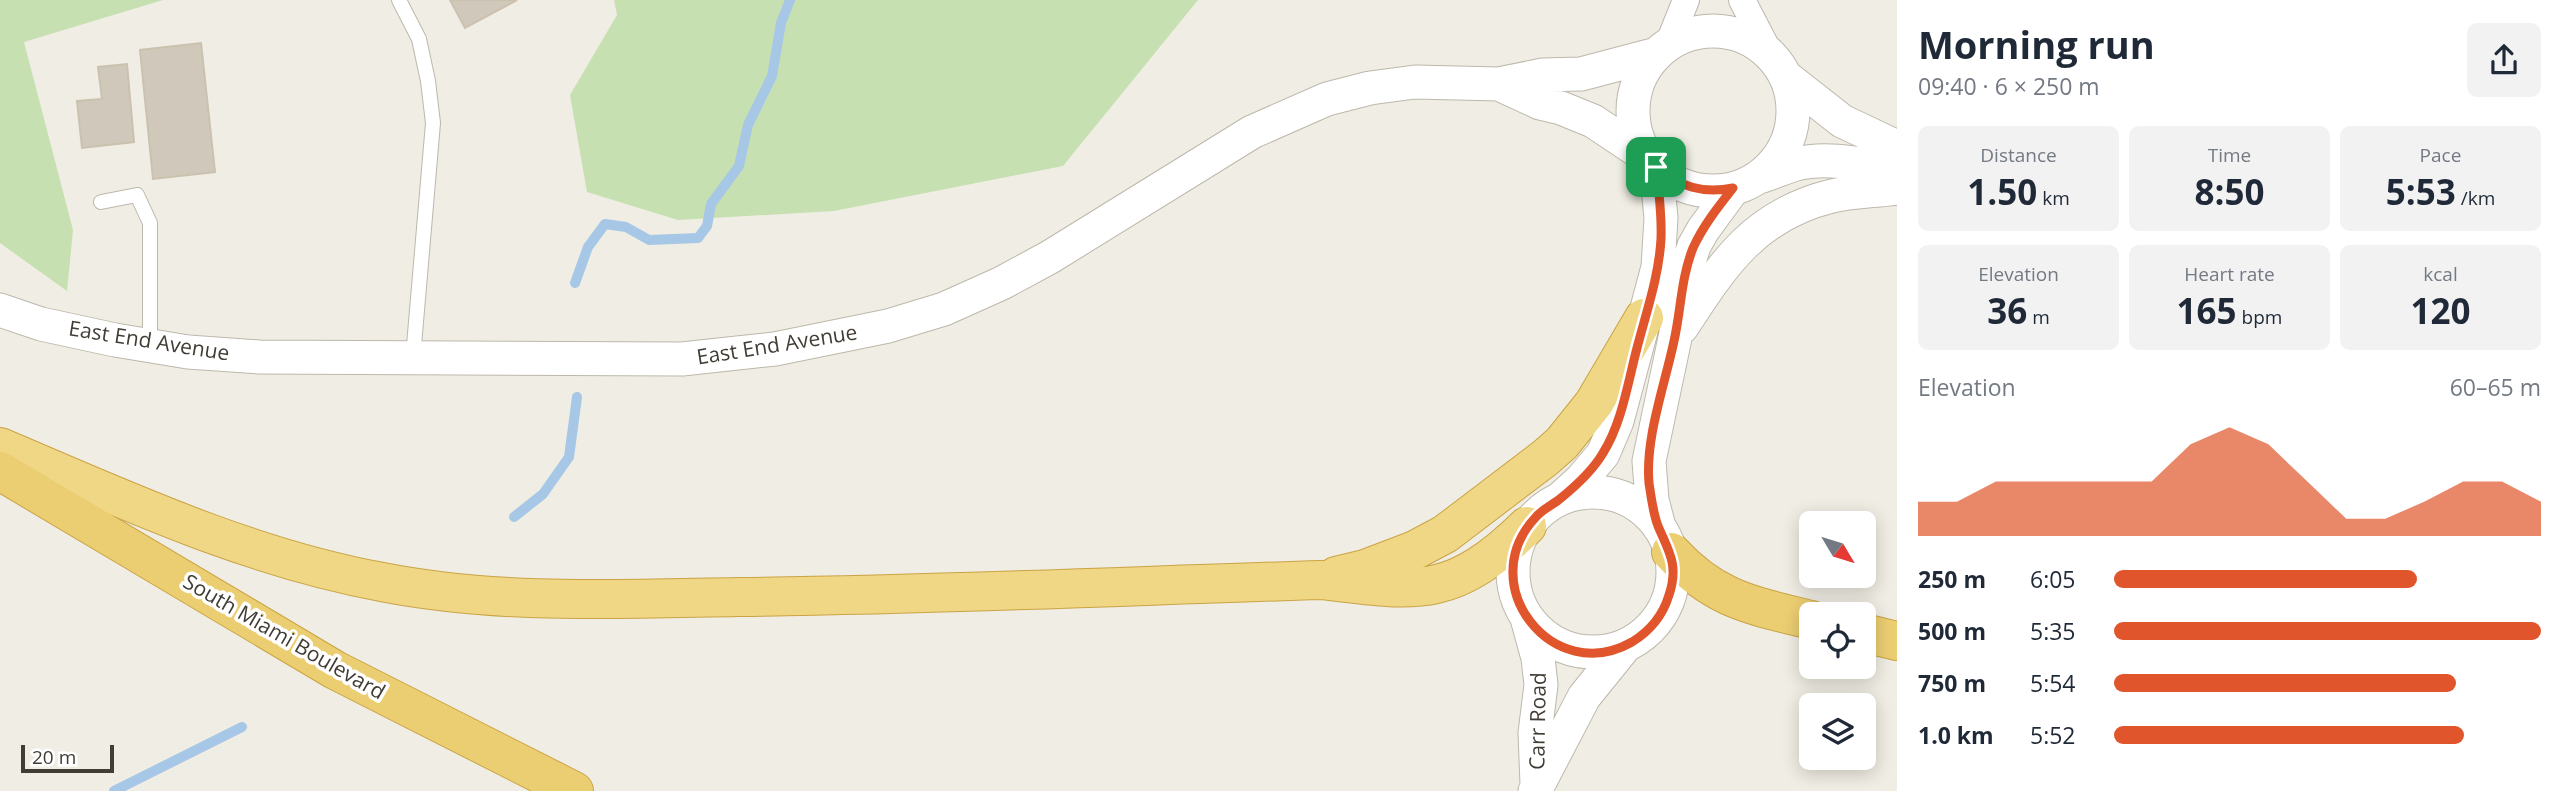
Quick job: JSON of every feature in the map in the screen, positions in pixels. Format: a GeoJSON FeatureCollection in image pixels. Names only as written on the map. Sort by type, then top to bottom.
{"type":"FeatureCollection","features":[{"type":"Feature","properties":{"kind":"highway"},"geometry":{"type":"LineString","coordinates":[[1321,580],[1415,550],[1445,534],[1562,443],[1660,328]]}},
{"type":"Feature","properties":{"kind":"highway"},"geometry":{"type":"LineString","coordinates":[[0,447],[181,524],[248,549],[315,568],[384,583],[455,593],[526,598],[807,597],[1321,580],[1416,589],[1436,585],[1473,571],[1506,547],[1528,526]]}},
{"type":"Feature","properties":{"kind":"highway","name":"South Miami Boulevard"},"geometry":{"type":"LineString","coordinates":[[0,471],[335,670],[574,791]]}},
{"type":"Feature","properties":{"kind":"highway"},"geometry":{"type":"LineString","coordinates":[[1665,539],[1699,580],[1727,597],[1799,617]]}},
{"type":"Feature","properties":{"kind":"highway"},"geometry":{"type":"LineString","coordinates":[[1876,636],[1897,641]]}},
{"type":"Feature","properties":{"kind":"street"},"geometry":{"type":"LineString","coordinates":[[1686,0],[1663,50],[1641,77],[1633,104],[1636,131],[1652,162],[1661,241],[1658,267],[1660,328],[1649,461],[1652,500],[1665,539],[1672,580],[1665,607],[1649,629],[1626,645],[1600,652],[1571,650],[1546,638],[1527,618],[1515,593],[1513,565],[1518,545],[1536,515],[1559,499],[1592,467],[1611,437],[1660,328],[1685,274],[1692,253],[1711,216],[1778,157],[1790,132],[1793,104],[1778,66],[1742,0]]}},
{"type":"Feature","properties":{"kind":"street"},"geometry":{"type":"LineString","coordinates":[[1663,50],[1693,33],[1721,31],[1748,38],[1842,121],[1897,147]]}},
{"type":"Feature","properties":{"kind":"street","name":"East End Avenue"},"geometry":{"type":"LineString","coordinates":[[0,310],[41,324],[188,352],[259,357],[682,359],[775,349],[888,326],[944,309],[1002,283],[1050,257],[1252,132],[1327,99],[1370,88],[1415,82],[1499,84],[1543,75],[1581,74],[1663,50]]}},
{"type":"Feature","properties":{"kind":"street","name":"East End Avenue"},"geometry":{"type":"LineString","coordinates":[[1499,84],[1539,103],[1593,121],[1652,162]]}},
{"type":"Feature","properties":{"kind":"street"},"geometry":{"type":"LineString","coordinates":[[1652,162],[1679,183],[1706,191],[1746,183],[1797,164],[1816,161],[1836,161],[1897,170]]}},
{"type":"Feature","properties":{"kind":"street"},"geometry":{"type":"LineString","coordinates":[[1660,328],[1763,227],[1786,213],[1834,196],[1897,188]]}},
{"type":"Feature","properties":{"kind":"street"},"geometry":{"type":"LineString","coordinates":[[1559,499],[1587,492],[1614,495],[1639,507],[1665,539]]}},
{"type":"Feature","properties":{"kind":"street","name":"Carr Road"},"geometry":{"type":"LineString","coordinates":[[1527,618],[1538,659],[1541,685],[1535,733],[1536,787]]}},
{"type":"Feature","properties":{"kind":"street","name":"Carr Road"},"geometry":{"type":"LineString","coordinates":[[1536,787],[1584,697],[1626,645]]}},
{"type":"Feature","properties":{"kind":"lane"},"geometry":{"type":"LineString","coordinates":[[399,0],[419,39],[433,124],[413,358]]}},
{"type":"Feature","properties":{"kind":"lane"},"geometry":{"type":"LineString","coordinates":[[101,202],[137,195],[150,223],[150,345]]}},
{"type":"Feature","properties":{"kind":"green space"},"geometry":{"type":"Polygon","coordinates":[[[0,0],[163,0],[24,42],[73,230],[67,291],[0,243],[0,0]]]}},
{"type":"Feature","properties":{"kind":"green space"},"geometry":{"type":"Polygon","coordinates":[[[614,0],[1198,0],[1063,166],[834,211],[678,220],[587,192],[570,95],[617,15],[614,0]]]}},
{"type":"Feature","properties":{"kind":"building"},"geometry":{"type":"Polygon","coordinates":[[[450,0],[517,0],[465,28],[450,0]]]}},
{"type":"Feature","properties":{"kind":"building"},"geometry":{"type":"Polygon","coordinates":[[[201,43],[215,172],[153,179],[140,50],[201,43]]]}},
{"type":"Feature","properties":{"kind":"building"},"geometry":{"type":"Polygon","coordinates":[[[127,64],[134,142],[82,148],[77,101],[102,99],[98,67],[127,64]]]}},
{"type":"Feature","properties":{"kind":"waterway"},"geometry":{"type":"LineString","coordinates":[[575,283],[588,247],[605,224],[626,227],[649,240],[698,238],[707,226],[711,204],[739,166],[748,125],[772,76],[781,23],[790,0]]}},
{"type":"Feature","properties":{"kind":"waterway"},"geometry":{"type":"LineString","coordinates":[[514,517],[543,494],[569,457],[577,397]]}},
{"type":"Feature","properties":{"kind":"waterway"},"geometry":{"type":"LineString","coordinates":[[114,791],[242,727]]}},
{"type":"Feature","properties":{"kind":"route"},"geometry":{"type":"LineString","coordinates":[[1656,167],[1679,183],[1692,188],[1720,191],[1733,188],[1711,216],[1689,260],[1652,440],[1649,480],[1659,527],[1671,552],[1670,593],[1658,619],[1638,638],[1626,645],[1600,652],[1571,650],[1546,638],[1527,618],[1515,593],[1513,565],[1521,538],[1528,526],[1536,515],[1581,480],[1603,454],[1617,421],[1658,267],[1661,218],[1656,167]]}}]}
